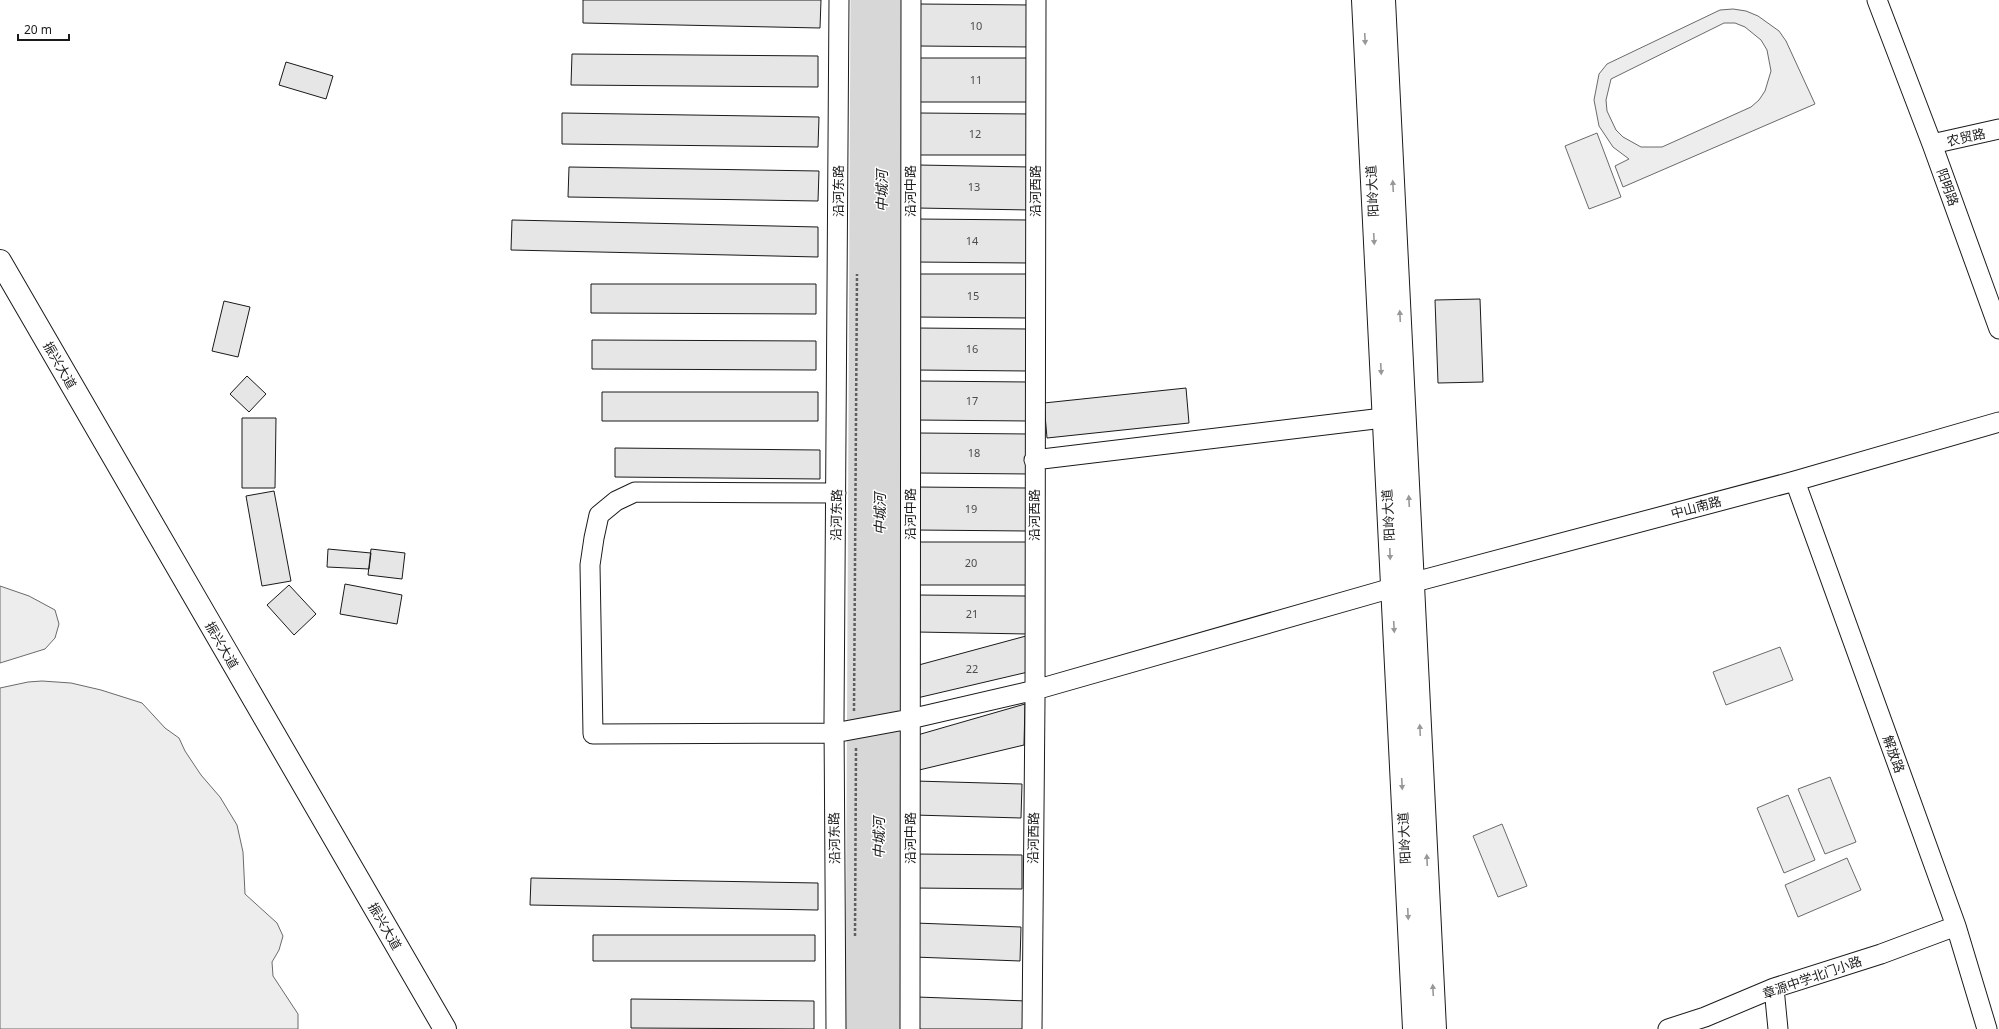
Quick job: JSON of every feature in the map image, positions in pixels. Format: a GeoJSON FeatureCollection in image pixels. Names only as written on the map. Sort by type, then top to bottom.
{"type":"FeatureCollection","features":[{"type":"Feature","properties":{"kind":"main road","name":"阳岭大道"},"geometry":{"type":"LineString","coordinates":[[1363,0],[1414,1029]]}},
{"type":"Feature","properties":{"kind":"main road","name":"阳岭大道"},"geometry":{"type":"LineString","coordinates":[[1384,0],[1435,1029]]}},
{"type":"Feature","properties":{"kind":"main road","name":"振兴大道"},"geometry":{"type":"LineString","coordinates":[[0,262],[445,1029]]}},
{"type":"Feature","properties":{"kind":"main road","name":"振兴大道"},"geometry":{"type":"LineString","coordinates":[[0,284],[433,1029]]}},
{"type":"Feature","properties":{"kind":"street","name":"沿河东路"},"geometry":{"type":"LineString","coordinates":[[836,1029],[834,732],[839,0]]}},
{"type":"Feature","properties":{"kind":"street","name":"沿河中路"},"geometry":{"type":"LineString","coordinates":[[910,1029],[902,720],[911,0]]}},
{"type":"Feature","properties":{"kind":"street","name":"沿河西路"},"geometry":{"type":"LineString","coordinates":[[1032,1029],[1035,690],[1034,460],[1036,0]]}},
{"type":"Feature","properties":{"kind":"street","name":"阳明路"},"geometry":{"type":"LineString","coordinates":[[1877,0],[1932,144],[1999,329]]}},
{"type":"Feature","properties":{"kind":"street","name":"农贸路"},"geometry":{"type":"LineString","coordinates":[[1932,144],[1999,129]]}},
{"type":"Feature","properties":{"kind":"street"},"geometry":{"type":"LineString","coordinates":[[1034,460],[1383,418]]}},
{"type":"Feature","properties":{"kind":"street","name":"中山南路"},"geometry":{"type":"LineString","coordinates":[[836,493],[635,492],[616,501],[599,515],[590,565],[593,734],[834,732],[902,720],[1035,690],[1413,582],[1795,481],[1999,422]]}},
{"type":"Feature","properties":{"kind":"street","name":"解放路"},"geometry":{"type":"LineString","coordinates":[[1795,481],[1956,926],[1986,1029]]}},
{"type":"Feature","properties":{"kind":"street","name":"章源中学北门小路"},"geometry":{"type":"LineString","coordinates":[[1668,1029],[1705,1017],[1774,988],[1881,954],[1956,926]]}},
{"type":"Feature","properties":{"kind":"street"},"geometry":{"type":"LineString","coordinates":[[1774,988],[1778,1029]]}},
{"type":"Feature","properties":{"kind":"path"},"geometry":{"type":"LineString","coordinates":[[855,943],[857,271]]}},
{"type":"Feature","properties":{"kind":"shaded area"},"geometry":{"type":"Polygon","coordinates":[[[1733,9],[1746,11],[1758,16],[1779,31],[1786,41],[1815,104],[1623,187],[1615,166],[1629,159],[1613,147],[1599,126],[1594,100],[1599,74],[1607,64],[1720,10],[1733,9]],[[1724,23],[1611,79],[1606,100],[1607,111],[1616,130],[1623,137],[1641,147],[1662,147],[1751,107],[1759,100],[1765,91],[1771,71],[1767,50],[1761,40],[1745,27],[1735,23],[1724,23]]]}},
{"type":"Feature","properties":{"kind":"shaded area"},"geometry":{"type":"Polygon","coordinates":[[[1597,133],[1621,197],[1589,209],[1565,146],[1597,133]]]}},
{"type":"Feature","properties":{"kind":"shaded area"},"geometry":{"type":"Polygon","coordinates":[[[0,586],[29,596],[55,610],[59,624],[55,638],[45,649],[0,663],[0,586]]]}},
{"type":"Feature","properties":{"kind":"shaded area"},"geometry":{"type":"Polygon","coordinates":[[[1780,647],[1793,680],[1726,705],[1713,672],[1780,647]]]}},
{"type":"Feature","properties":{"kind":"shaded area"},"geometry":{"type":"Polygon","coordinates":[[[42,681],[71,683],[101,690],[142,703],[165,728],[179,738],[185,751],[201,775],[220,797],[237,825],[243,852],[245,894],[277,923],[283,936],[279,950],[272,962],[273,976],[298,1014],[298,1029],[0,1029],[0,688],[28,682],[42,681]]]}},
{"type":"Feature","properties":{"kind":"shaded area"},"geometry":{"type":"Polygon","coordinates":[[[1830,777],[1856,842],[1825,854],[1798,789],[1830,777]]]}},
{"type":"Feature","properties":{"kind":"shaded area"},"geometry":{"type":"Polygon","coordinates":[[[1788,795],[1815,860],[1784,873],[1757,808],[1788,795]]]}},
{"type":"Feature","properties":{"kind":"shaded area"},"geometry":{"type":"Polygon","coordinates":[[[1502,824],[1527,886],[1498,897],[1473,836],[1502,824]]]}},
{"type":"Feature","properties":{"kind":"shaded area"},"geometry":{"type":"Polygon","coordinates":[[[1847,858],[1861,890],[1798,917],[1785,885],[1847,858]]]}},
{"type":"Feature","properties":{"kind":"building"},"geometry":{"type":"Polygon","coordinates":[[[583,0],[821,0],[820,28],[583,23],[583,0]]]}},
{"type":"Feature","properties":{"kind":"building"},"geometry":{"type":"Polygon","coordinates":[[[919,4],[1032,5],[1032,47],[919,46],[919,4]]]}},
{"type":"Feature","properties":{"kind":"building"},"geometry":{"type":"Polygon","coordinates":[[[572,54],[818,56],[818,87],[571,85],[572,54]]]}},
{"type":"Feature","properties":{"kind":"building"},"geometry":{"type":"Polygon","coordinates":[[[920,58],[1031,58],[1031,102],[920,102],[920,58]]]}},
{"type":"Feature","properties":{"kind":"building"},"geometry":{"type":"Polygon","coordinates":[[[286,62],[333,76],[326,99],[279,85],[286,62]]]}},
{"type":"Feature","properties":{"kind":"building"},"geometry":{"type":"Polygon","coordinates":[[[562,113],[819,117],[818,147],[562,144],[562,113]]]}},
{"type":"Feature","properties":{"kind":"building"},"geometry":{"type":"Polygon","coordinates":[[[919,113],[1031,114],[1031,155],[919,155],[919,113]]]}},
{"type":"Feature","properties":{"kind":"building"},"geometry":{"type":"Polygon","coordinates":[[[918,165],[1030,167],[1030,210],[917,208],[918,165]]]}},
{"type":"Feature","properties":{"kind":"building"},"geometry":{"type":"Polygon","coordinates":[[[569,167],[819,171],[818,201],[568,197],[569,167]]]}},
{"type":"Feature","properties":{"kind":"building"},"geometry":{"type":"Polygon","coordinates":[[[916,219],[1029,220],[1029,263],[915,262],[916,219]]]}},
{"type":"Feature","properties":{"kind":"building"},"geometry":{"type":"Polygon","coordinates":[[[512,220],[818,227],[818,257],[511,250],[512,220]]]}},
{"type":"Feature","properties":{"kind":"building"},"geometry":{"type":"Polygon","coordinates":[[[917,274],[1029,274],[1029,318],[916,317],[917,274]]]}},
{"type":"Feature","properties":{"kind":"building"},"geometry":{"type":"Polygon","coordinates":[[[591,284],[816,284],[816,314],[591,313],[591,284]]]}},
{"type":"Feature","properties":{"kind":"building"},"geometry":{"type":"Polygon","coordinates":[[[1480,299],[1483,382],[1438,383],[1435,300],[1480,299]]]}},
{"type":"Feature","properties":{"kind":"building"},"geometry":{"type":"Polygon","coordinates":[[[224,301],[250,307],[238,357],[212,351],[224,301]]]}},
{"type":"Feature","properties":{"kind":"building"},"geometry":{"type":"Polygon","coordinates":[[[916,328],[1029,329],[1029,371],[915,370],[916,328]]]}},
{"type":"Feature","properties":{"kind":"building"},"geometry":{"type":"Polygon","coordinates":[[[592,340],[816,341],[816,370],[592,369],[592,340]]]}},
{"type":"Feature","properties":{"kind":"building"},"geometry":{"type":"Polygon","coordinates":[[[247,376],[266,394],[249,412],[230,394],[247,376]]]}},
{"type":"Feature","properties":{"kind":"building"},"geometry":{"type":"Polygon","coordinates":[[[917,381],[1029,382],[1028,421],[916,420],[917,381]]]}},
{"type":"Feature","properties":{"kind":"building"},"geometry":{"type":"Polygon","coordinates":[[[1186,388],[1189,423],[1047,438],[1044,403],[1186,388]]]}},
{"type":"Feature","properties":{"kind":"building"},"geometry":{"type":"Polygon","coordinates":[[[602,392],[818,392],[818,421],[602,421],[602,392]]]}},
{"type":"Feature","properties":{"kind":"building"},"geometry":{"type":"Polygon","coordinates":[[[242,418],[276,418],[275,488],[242,488],[242,418]]]}},
{"type":"Feature","properties":{"kind":"building"},"geometry":{"type":"Polygon","coordinates":[[[918,433],[1030,434],[1030,474],[918,473],[918,433]]]}},
{"type":"Feature","properties":{"kind":"building"},"geometry":{"type":"Polygon","coordinates":[[[615,448],[820,450],[820,479],[615,477],[615,448]]]}},
{"type":"Feature","properties":{"kind":"building"},"geometry":{"type":"Polygon","coordinates":[[[915,487],[1027,488],[1027,531],[915,530],[915,487]]]}},
{"type":"Feature","properties":{"kind":"building"},"geometry":{"type":"Polygon","coordinates":[[[274,491],[291,581],[262,586],[246,496],[274,491]]]}},
{"type":"Feature","properties":{"kind":"building"},"geometry":{"type":"Polygon","coordinates":[[[915,542],[1027,542],[1027,585],[915,585],[915,542]]]}},
{"type":"Feature","properties":{"kind":"building"},"geometry":{"type":"Polygon","coordinates":[[[328,549],[371,553],[369,569],[327,567],[328,549]]]}},
{"type":"Feature","properties":{"kind":"building"},"geometry":{"type":"Polygon","coordinates":[[[371,549],[405,553],[402,579],[368,575],[371,549]]]}},
{"type":"Feature","properties":{"kind":"building"},"geometry":{"type":"Polygon","coordinates":[[[345,584],[402,595],[397,624],[340,614],[345,584]]]}},
{"type":"Feature","properties":{"kind":"building"},"geometry":{"type":"Polygon","coordinates":[[[289,585],[316,614],[294,635],[267,605],[289,585]]]}},
{"type":"Feature","properties":{"kind":"building"},"geometry":{"type":"Polygon","coordinates":[[[917,595],[1027,596],[1027,634],[917,632],[917,595]]]}},
{"type":"Feature","properties":{"kind":"building"},"geometry":{"type":"Polygon","coordinates":[[[1026,636],[1028,672],[917,698],[915,666],[1026,636]]]}},
{"type":"Feature","properties":{"kind":"building"},"geometry":{"type":"Polygon","coordinates":[[[1025,704],[1024,745],[915,771],[914,736],[1025,704]]]}},
{"type":"Feature","properties":{"kind":"building"},"geometry":{"type":"Polygon","coordinates":[[[915,781],[1022,784],[1021,818],[914,815],[915,781]]]}},
{"type":"Feature","properties":{"kind":"building"},"geometry":{"type":"Polygon","coordinates":[[[914,854],[1022,855],[1022,889],[913,888],[914,854]]]}},
{"type":"Feature","properties":{"kind":"building"},"geometry":{"type":"Polygon","coordinates":[[[531,878],[818,883],[818,910],[530,905],[531,878]]]}},
{"type":"Feature","properties":{"kind":"building"},"geometry":{"type":"Polygon","coordinates":[[[915,923],[1021,927],[1020,961],[914,957],[915,923]]]}},
{"type":"Feature","properties":{"kind":"building"},"geometry":{"type":"Polygon","coordinates":[[[593,935],[815,935],[815,961],[593,961],[593,935]]]}},
{"type":"Feature","properties":{"kind":"building"},"geometry":{"type":"Polygon","coordinates":[[[917,997],[1027,1001],[1025,1029],[915,1029],[917,997]]]}},
{"type":"Feature","properties":{"kind":"building"},"geometry":{"type":"Polygon","coordinates":[[[631,999],[814,1001],[814,1029],[631,1028],[631,999]]]}},
{"type":"Feature","properties":{"kind":"waterway"},"geometry":{"type":"LineString","coordinates":[[861,1029],[866,0]]}},
{"type":"Feature","properties":{"kind":"waterway","name":"中城河"},"geometry":{"type":"LineString","coordinates":[[886,1029],[891,0]]}}]}
